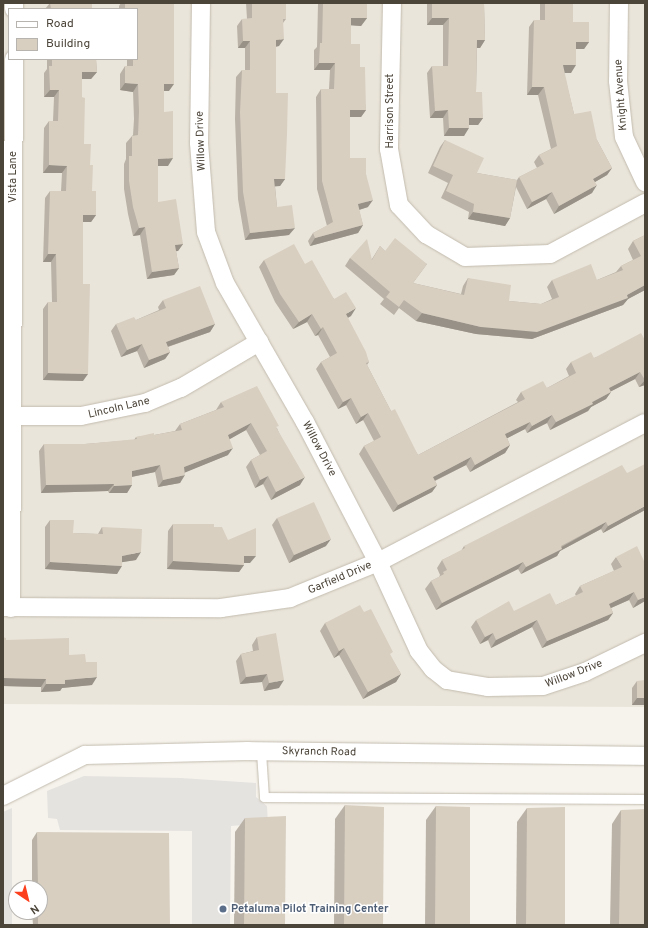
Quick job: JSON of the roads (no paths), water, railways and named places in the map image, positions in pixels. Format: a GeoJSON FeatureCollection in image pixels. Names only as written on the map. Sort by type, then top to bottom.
{"type":"FeatureCollection","features":[{"type":"Feature","properties":{"kind":"street","name":"Willow Drive"},"geometry":{"type":"LineString","coordinates":[[201,3],[199,143],[206,232],[225,283],[259,342],[378,562],[419,651],[434,669],[447,680],[488,688],[543,686],[585,672],[645,643]]}},
{"type":"Feature","properties":{"kind":"street","name":"Harrison Street"},"geometry":{"type":"LineString","coordinates":[[392,3],[389,149],[399,205],[426,234],[464,257],[550,254],[645,203]]}},
{"type":"Feature","properties":{"kind":"street","name":"Knight Avenue"},"geometry":{"type":"LineString","coordinates":[[619,3],[618,81],[624,137],[645,182]]}},
{"type":"Feature","properties":{"kind":"street","name":"Vista Lane"},"geometry":{"type":"LineString","coordinates":[[7,607],[12,416],[14,60]]}},
{"type":"Feature","properties":{"kind":"street","name":"Lincoln Lane"},"geometry":{"type":"LineString","coordinates":[[12,416],[81,416],[145,403],[181,388],[259,342]]}},
{"type":"Feature","properties":{"kind":"street","name":"Garfield Drive"},"geometry":{"type":"LineString","coordinates":[[7,607],[221,608],[290,598],[378,562],[645,423]]}},
{"type":"Feature","properties":{"kind":"street","name":"Skyranch Road"},"geometry":{"type":"LineString","coordinates":[[3,796],[85,755],[261,752],[645,756]]}},
{"type":"Feature","properties":{"kind":"lane"},"geometry":{"type":"LineString","coordinates":[[261,752],[264,797],[645,800]]}},
{"type":"Feature","properties":{"kind":"place","name":"Petaluma Pilot Training Center"},"geometry":{"type":"Point","coordinates":[223,909]}}]}
